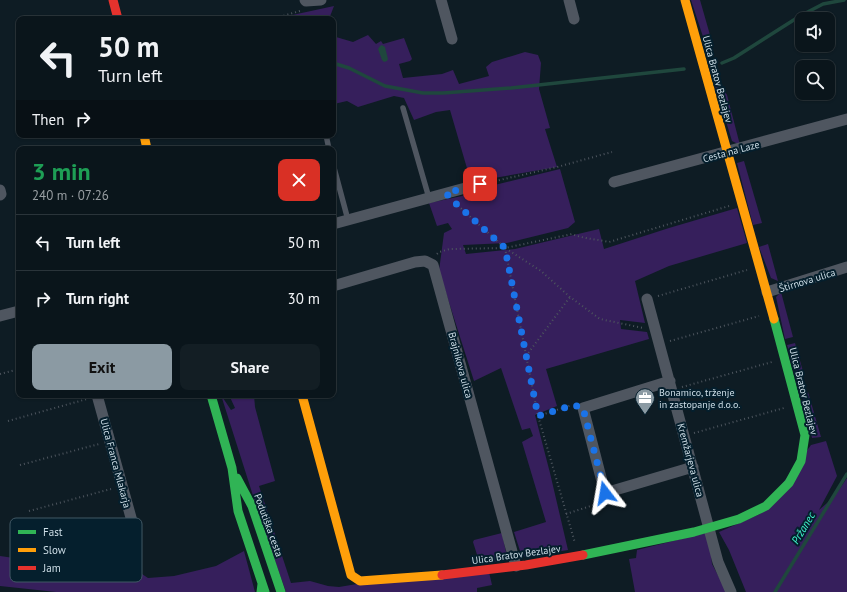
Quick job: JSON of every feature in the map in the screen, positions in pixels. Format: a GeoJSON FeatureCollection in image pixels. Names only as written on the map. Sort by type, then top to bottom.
{"type":"FeatureCollection","features":[{"type":"Feature","properties":{"kind":"street"},"geometry":{"type":"LineString","coordinates":[[113,0],[117,16]]}},
{"type":"Feature","properties":{"kind":"street"},"geometry":{"type":"LineString","coordinates":[[441,0],[452,39]]}},
{"type":"Feature","properties":{"kind":"street"},"geometry":{"type":"LineString","coordinates":[[569,0],[574,19]]}},
{"type":"Feature","properties":{"kind":"street","name":"Ulica Bratov Bezlajev"},"geometry":{"type":"LineString","coordinates":[[303,398],[351,575],[360,581],[414,578],[516,566],[579,556],[709,529],[751,514],[767,505],[786,488],[798,471],[803,456],[805,435],[767,292],[685,0]]}},
{"type":"Feature","properties":{"kind":"street","name":"Cesta na Laze"},"geometry":{"type":"LineString","coordinates":[[614,182],[847,119]]}},
{"type":"Feature","properties":{"kind":"street"},"geometry":{"type":"LineString","coordinates":[[336,223],[480,184]]}},
{"type":"Feature","properties":{"kind":"street"},"geometry":{"type":"LineString","coordinates":[[0,190],[0,195]]}},
{"type":"Feature","properties":{"kind":"street"},"geometry":{"type":"LineString","coordinates":[[336,285],[415,262],[425,261],[430,263]]}},
{"type":"Feature","properties":{"kind":"street","name":"Brajnikova ulica"},"geometry":{"type":"LineString","coordinates":[[430,263],[434,265],[436,272],[516,566]]}},
{"type":"Feature","properties":{"kind":"street","name":"Štirnova ulica"},"geometry":{"type":"LineString","coordinates":[[767,292],[847,268]]}},
{"type":"Feature","properties":{"kind":"street","name":"Kremžarjeva ulica"},"geometry":{"type":"LineString","coordinates":[[647,299],[718,562],[731,592]]}},
{"type":"Feature","properties":{"kind":"street"},"geometry":{"type":"LineString","coordinates":[[0,316],[16,312]]}},
{"type":"Feature","properties":{"kind":"street"},"geometry":{"type":"LineString","coordinates":[[671,386],[583,408],[605,493],[693,467]]}},
{"type":"Feature","properties":{"kind":"street","name":"Ulica Franca Mlakarja"},"geometry":{"type":"LineString","coordinates":[[98,398],[131,518]]}},
{"type":"Feature","properties":{"kind":"street","name":"Podutiška cesta"},"geometry":{"type":"LineString","coordinates":[[212,398],[232,468],[238,511],[263,589]]}},
{"type":"Feature","properties":{"kind":"street","name":"Podutiška cesta"},"geometry":{"type":"LineString","coordinates":[[232,468],[252,506],[281,592]]}},
{"type":"Feature","properties":{"kind":"lane"},"geometry":{"type":"LineString","coordinates":[[403,108],[429,198]]}},
{"type":"Feature","properties":{"kind":"lane"},"geometry":{"type":"LineString","coordinates":[[336,175],[348,220]]}},
{"type":"Feature","properties":{"kind":"path"},"geometry":{"type":"LineString","coordinates":[[283,16],[309,9],[314,0]]}},
{"type":"Feature","properties":{"kind":"path"},"geometry":{"type":"LineString","coordinates":[[480,184],[557,167],[612,152]]}},
{"type":"Feature","properties":{"kind":"path"},"geometry":{"type":"LineString","coordinates":[[446,193],[505,248],[541,271],[570,297],[600,319],[656,330]]}},
{"type":"Feature","properties":{"kind":"path"},"geometry":{"type":"LineString","coordinates":[[430,263],[439,252],[450,249],[505,248],[572,234],[582,238],[592,238],[609,242],[734,205]]}},
{"type":"Feature","properties":{"kind":"path"},"geometry":{"type":"LineString","coordinates":[[505,248],[538,416],[579,556]]}},
{"type":"Feature","properties":{"kind":"path"},"geometry":{"type":"LineString","coordinates":[[647,299],[753,268]]}},
{"type":"Feature","properties":{"kind":"path"},"geometry":{"type":"LineString","coordinates":[[526,356],[570,297]]}},
{"type":"Feature","properties":{"kind":"path"},"geometry":{"type":"LineString","coordinates":[[660,344],[766,314]]}},
{"type":"Feature","properties":{"kind":"path"},"geometry":{"type":"LineString","coordinates":[[671,386],[785,358]]}},
{"type":"Feature","properties":{"kind":"path"},"geometry":{"type":"LineString","coordinates":[[0,374],[16,370]]}},
{"type":"Feature","properties":{"kind":"path"},"geometry":{"type":"LineString","coordinates":[[8,421],[87,398]]}},
{"type":"Feature","properties":{"kind":"path"},"geometry":{"type":"LineString","coordinates":[[538,416],[573,405],[583,408]]}},
{"type":"Feature","properties":{"kind":"path"},"geometry":{"type":"LineString","coordinates":[[684,436],[797,405]]}},
{"type":"Feature","properties":{"kind":"path"},"geometry":{"type":"LineString","coordinates":[[20,465],[110,441]]}},
{"type":"Feature","properties":{"kind":"path"},"geometry":{"type":"LineString","coordinates":[[29,511],[122,486]]}},
{"type":"Feature","properties":{"kind":"path"},"geometry":{"type":"LineString","coordinates":[[566,514],[597,504],[605,493]]}},
{"type":"Feature","properties":{"kind":"shaded area"},"geometry":{"type":"Polygon","coordinates":[[[691,0],[700,0],[710,35],[707,49],[691,0]]]}},
{"type":"Feature","properties":{"kind":"shaded area"},"geometry":{"type":"Polygon","coordinates":[[[334,6],[330,16],[288,16],[334,6]]]}},
{"type":"Feature","properties":{"kind":"shaded area"},"geometry":{"type":"Polygon","coordinates":[[[368,35],[376,44],[381,41],[383,44],[404,38],[412,59],[399,64],[403,78],[442,74],[453,70],[459,84],[489,76],[486,67],[492,62],[525,52],[538,55],[541,63],[539,89],[550,128],[545,129],[557,167],[471,182],[450,110],[436,112],[414,120],[404,98],[394,96],[358,107],[347,101],[336,104],[336,37],[353,42],[368,35]]]}},
{"type":"Feature","properties":{"kind":"shaded area"},"geometry":{"type":"Polygon","coordinates":[[[382,45],[385,47],[388,59],[384,62],[378,49],[382,45]]]}},
{"type":"Feature","properties":{"kind":"shaded area"},"geometry":{"type":"Polygon","coordinates":[[[713,79],[727,95],[740,145],[732,141],[713,79]]]}},
{"type":"Feature","properties":{"kind":"shaded area"},"geometry":{"type":"Polygon","coordinates":[[[744,161],[762,223],[753,225],[737,163],[744,161]]]}},
{"type":"Feature","properties":{"kind":"shaded area"},"geometry":{"type":"Polygon","coordinates":[[[560,169],[575,222],[568,228],[507,243],[463,245],[466,254],[515,249],[599,229],[604,249],[737,208],[747,243],[669,266],[635,281],[645,323],[620,320],[621,329],[647,332],[649,339],[546,369],[557,406],[535,415],[568,550],[525,557],[520,551],[514,532],[546,522],[522,442],[533,436],[530,428],[522,430],[501,368],[474,381],[439,271],[444,233],[452,229],[448,223],[437,226],[429,203],[462,196],[486,187],[560,169]]]}},
{"type":"Feature","properties":{"kind":"shaded area"},"geometry":{"type":"Polygon","coordinates":[[[768,244],[778,281],[771,278],[759,247],[768,244]]]}},
{"type":"Feature","properties":{"kind":"shaded area"},"geometry":{"type":"Polygon","coordinates":[[[781,292],[793,337],[785,339],[776,297],[781,292]]]}},
{"type":"Feature","properties":{"kind":"shaded area"},"geometry":{"type":"Polygon","coordinates":[[[795,343],[804,375],[800,375],[796,372],[787,345],[795,343]]]}},
{"type":"Feature","properties":{"kind":"shaded area"},"geometry":{"type":"Polygon","coordinates":[[[808,392],[821,437],[812,438],[803,398],[808,392]]]}},
{"type":"Feature","properties":{"kind":"shaded area"},"geometry":{"type":"Polygon","coordinates":[[[222,398],[231,410],[235,408],[230,398],[254,398],[255,407],[275,481],[259,486],[291,583],[310,581],[328,586],[339,587],[363,583],[489,572],[492,585],[477,588],[477,592],[286,592],[263,527],[222,398]]]}},
{"type":"Feature","properties":{"kind":"shaded area"},"geometry":{"type":"Polygon","coordinates":[[[826,441],[837,476],[819,510],[834,497],[847,478],[847,592],[746,592],[729,550],[719,532],[760,514],[811,445],[826,441]]]}},
{"type":"Feature","properties":{"kind":"shaded area"},"geometry":{"type":"Polygon","coordinates":[[[502,533],[507,557],[501,561],[480,564],[473,542],[474,540],[502,533]]]}},
{"type":"Feature","properties":{"kind":"shaded area"},"geometry":{"type":"Polygon","coordinates":[[[705,533],[710,545],[712,564],[727,592],[635,592],[629,559],[636,558],[637,550],[705,533]]]}},
{"type":"Feature","properties":{"kind":"shaded area"},"geometry":{"type":"Polygon","coordinates":[[[244,551],[255,592],[56,592],[0,586],[0,556],[10,557],[10,582],[142,582],[142,574],[148,578],[174,576],[216,566],[244,551]]]}},
{"type":"Feature","properties":{"kind":"waterway"},"geometry":{"type":"LineString","coordinates":[[722,63],[734,58],[800,16],[823,4],[844,0]]}},
{"type":"Feature","properties":{"kind":"waterway"},"geometry":{"type":"LineString","coordinates":[[336,64],[349,68],[385,86],[423,93],[511,88],[684,69]]}},
{"type":"Feature","properties":{"kind":"waterway","name":"Pržanec"},"geometry":{"type":"LineString","coordinates":[[775,592],[847,474]]}},
{"type":"Feature","properties":{"kind":"traffic: fast"},"geometry":{"type":"LineString","coordinates":[[583,555],[694,532],[739,519],[766,506],[789,483],[801,461],[805,435],[774,319]]}},
{"type":"Feature","properties":{"kind":"traffic: fast"},"geometry":{"type":"LineString","coordinates":[[212,398],[232,468],[238,511],[265,592]]}},
{"type":"Feature","properties":{"kind":"traffic: fast"},"geometry":{"type":"LineString","coordinates":[[237,478],[252,506],[281,592]]}},
{"type":"Feature","properties":{"kind":"traffic: fast"},"geometry":{"type":"LineString","coordinates":[[261,592],[262,584]]}},
{"type":"Feature","properties":{"kind":"traffic: slow"},"geometry":{"type":"LineString","coordinates":[[685,0],[774,319]]}},
{"type":"Feature","properties":{"kind":"traffic: slow"},"geometry":{"type":"LineString","coordinates":[[145,138],[146,146]]}},
{"type":"Feature","properties":{"kind":"traffic: slow"},"geometry":{"type":"LineString","coordinates":[[303,398],[351,575],[360,581],[442,575]]}},
{"type":"Feature","properties":{"kind":"traffic: jam"},"geometry":{"type":"LineString","coordinates":[[113,0],[117,16]]}},
{"type":"Feature","properties":{"kind":"traffic: jam"},"geometry":{"type":"LineString","coordinates":[[442,575],[526,565],[583,555]]}},
{"type":"Feature","properties":{"kind":"place","name":"Bonamico, trženje in zastopanje d.o.o."},"geometry":{"type":"Point","coordinates":[645,415]}},
{"type":"Feature","properties":{"kind":"route"},"geometry":{"type":"LineString","coordinates":[[480,184],[446,193],[505,248],[538,416],[573,405],[583,408],[605,493]]}}]}
